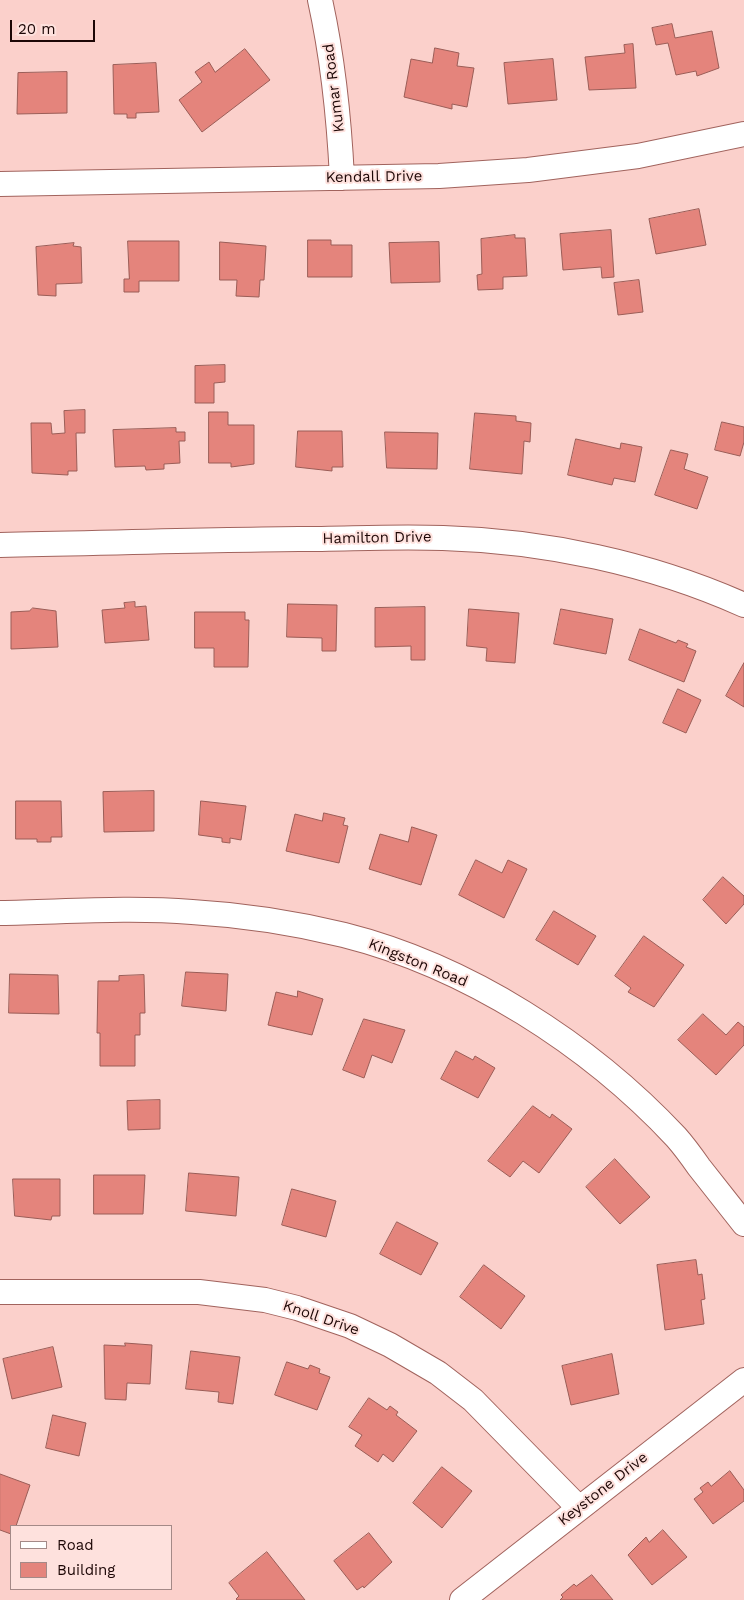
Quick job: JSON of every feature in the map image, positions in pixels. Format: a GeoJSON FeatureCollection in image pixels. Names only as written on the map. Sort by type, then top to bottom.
{"type":"FeatureCollection","features":[{"type":"Feature","properties":{"kind":"street","name":"Kumar Road"},"geometry":{"type":"LineString","coordinates":[[320,0],[334,75],[340,124],[342,178]]}},
{"type":"Feature","properties":{"kind":"street","name":"Kendall Drive"},"geometry":{"type":"LineString","coordinates":[[0,184],[439,176],[528,170],[638,156],[744,134]]}},
{"type":"Feature","properties":{"kind":"street","name":"Hamilton Drive"},"geometry":{"type":"LineString","coordinates":[[0,546],[433,538],[489,541],[591,556],[650,571],[721,594],[744,605]]}},
{"type":"Feature","properties":{"kind":"street","name":"Kingston Road"},"geometry":{"type":"LineString","coordinates":[[0,913],[116,909],[193,912],[269,920],[344,935],[399,953],[464,980],[513,1007],[572,1045],[627,1088],[677,1138],[744,1224]]}},
{"type":"Feature","properties":{"kind":"street","name":"Knoll Drive"},"geometry":{"type":"LineString","coordinates":[[0,1292],[199,1292],[265,1300],[297,1308],[350,1326],[398,1349],[438,1373],[473,1400],[580,1508]]}},
{"type":"Feature","properties":{"kind":"street","name":"Keystone Drive"},"geometry":{"type":"LineString","coordinates":[[462,1600],[744,1380]]}},
{"type":"Feature","properties":{"kind":"building"},"geometry":{"type":"Polygon","coordinates":[[[672,24],[675,38],[712,31],[719,68],[697,76],[696,71],[676,75],[668,43],[656,45],[652,28],[672,24]]]}},
{"type":"Feature","properties":{"kind":"building"},"geometry":{"type":"Polygon","coordinates":[[[633,44],[636,88],[589,90],[585,57],[625,53],[624,45],[633,44]]]}},
{"type":"Feature","properties":{"kind":"building"},"geometry":{"type":"Polygon","coordinates":[[[435,48],[459,53],[457,66],[474,68],[467,107],[452,104],[452,109],[404,97],[411,59],[432,63],[435,48]]]}},
{"type":"Feature","properties":{"kind":"building"},"geometry":{"type":"Polygon","coordinates":[[[245,49],[270,80],[202,132],[179,100],[202,82],[195,72],[209,62],[215,72],[245,49]]]}},
{"type":"Feature","properties":{"kind":"building"},"geometry":{"type":"Polygon","coordinates":[[[553,59],[557,100],[508,104],[504,63],[553,59]]]}},
{"type":"Feature","properties":{"kind":"building"},"geometry":{"type":"Polygon","coordinates":[[[156,63],[159,112],[136,113],[136,118],[127,118],[127,114],[114,114],[113,65],[156,63]]]}},
{"type":"Feature","properties":{"kind":"building"},"geometry":{"type":"Polygon","coordinates":[[[67,72],[67,113],[17,114],[18,73],[67,72]]]}},
{"type":"Feature","properties":{"kind":"building"},"geometry":{"type":"Polygon","coordinates":[[[699,209],[706,245],[656,254],[649,219],[699,209]]]}},
{"type":"Feature","properties":{"kind":"building"},"geometry":{"type":"Polygon","coordinates":[[[611,230],[614,277],[602,278],[601,267],[563,270],[560,234],[611,230]]]}},
{"type":"Feature","properties":{"kind":"building"},"geometry":{"type":"Polygon","coordinates":[[[515,235],[515,238],[525,238],[527,276],[503,277],[503,289],[478,290],[477,275],[482,274],[481,239],[515,235]]]}},
{"type":"Feature","properties":{"kind":"building"},"geometry":{"type":"Polygon","coordinates":[[[308,240],[331,240],[331,245],[352,245],[352,277],[308,277],[308,240]]]}},
{"type":"Feature","properties":{"kind":"building"},"geometry":{"type":"Polygon","coordinates":[[[128,241],[179,241],[179,281],[139,281],[139,292],[124,292],[124,279],[129,279],[128,241]]]}},
{"type":"Feature","properties":{"kind":"building"},"geometry":{"type":"Polygon","coordinates":[[[220,242],[266,246],[264,280],[260,280],[259,297],[236,296],[237,280],[220,280],[220,242]]]}},
{"type":"Feature","properties":{"kind":"building"},"geometry":{"type":"Polygon","coordinates":[[[439,242],[440,282],[391,283],[389,243],[439,242]]]}},
{"type":"Feature","properties":{"kind":"building"},"geometry":{"type":"Polygon","coordinates":[[[74,243],[73,246],[81,247],[82,283],[56,284],[56,296],[38,295],[36,247],[74,243]]]}},
{"type":"Feature","properties":{"kind":"building"},"geometry":{"type":"Polygon","coordinates":[[[639,280],[643,312],[618,315],[614,283],[639,280]]]}},
{"type":"Feature","properties":{"kind":"building"},"geometry":{"type":"Polygon","coordinates":[[[225,365],[225,382],[214,383],[214,403],[195,403],[195,366],[225,365]]]}},
{"type":"Feature","properties":{"kind":"building"},"geometry":{"type":"Polygon","coordinates":[[[85,410],[85,433],[76,433],[77,471],[68,471],[68,475],[32,473],[31,423],[51,423],[52,434],[65,433],[64,411],[85,410]]]}},
{"type":"Feature","properties":{"kind":"building"},"geometry":{"type":"Polygon","coordinates":[[[209,412],[228,412],[228,425],[254,425],[254,464],[231,467],[231,463],[209,463],[209,412]]]}},
{"type":"Feature","properties":{"kind":"building"},"geometry":{"type":"Polygon","coordinates":[[[475,413],[516,416],[516,421],[531,423],[530,442],[524,441],[522,474],[470,469],[475,413]]]}},
{"type":"Feature","properties":{"kind":"building"},"geometry":{"type":"Polygon","coordinates":[[[722,422],[744,427],[744,442],[740,456],[715,450],[722,422]]]}},
{"type":"Feature","properties":{"kind":"building"},"geometry":{"type":"Polygon","coordinates":[[[176,428],[176,432],[185,432],[185,441],[179,441],[180,463],[164,464],[164,469],[146,470],[145,466],[115,467],[113,430],[176,428]]]}},
{"type":"Feature","properties":{"kind":"building"},"geometry":{"type":"Polygon","coordinates":[[[298,431],[342,431],[343,467],[332,467],[332,471],[296,467],[298,431]]]}},
{"type":"Feature","properties":{"kind":"building"},"geometry":{"type":"Polygon","coordinates":[[[385,432],[438,433],[437,469],[387,468],[385,432]]]}},
{"type":"Feature","properties":{"kind":"building"},"geometry":{"type":"Polygon","coordinates":[[[576,439],[620,449],[621,443],[642,447],[635,482],[614,478],[612,485],[568,475],[576,439]]]}},
{"type":"Feature","properties":{"kind":"building"},"geometry":{"type":"Polygon","coordinates":[[[671,450],[688,454],[684,469],[708,477],[697,509],[655,495],[671,450]]]}},
{"type":"Feature","properties":{"kind":"building"},"geometry":{"type":"Polygon","coordinates":[[[135,602],[135,607],[146,606],[149,640],[105,643],[102,610],[125,608],[124,603],[135,602]]]}},
{"type":"Feature","properties":{"kind":"building"},"geometry":{"type":"Polygon","coordinates":[[[288,604],[337,605],[336,651],[322,651],[322,638],[287,637],[288,604]]]}},
{"type":"Feature","properties":{"kind":"building"},"geometry":{"type":"Polygon","coordinates":[[[425,607],[425,660],[411,660],[411,646],[375,647],[375,608],[425,607]]]}},
{"type":"Feature","properties":{"kind":"building"},"geometry":{"type":"Polygon","coordinates":[[[33,608],[56,611],[58,647],[11,649],[11,612],[29,611],[33,608]]]}},
{"type":"Feature","properties":{"kind":"building"},"geometry":{"type":"Polygon","coordinates":[[[469,609],[519,613],[515,663],[486,661],[487,648],[467,646],[469,609]]]}},
{"type":"Feature","properties":{"kind":"building"},"geometry":{"type":"Polygon","coordinates":[[[561,609],[613,619],[606,654],[554,644],[561,609]]]}},
{"type":"Feature","properties":{"kind":"building"},"geometry":{"type":"Polygon","coordinates":[[[195,612],[245,612],[245,620],[249,620],[248,667],[214,667],[214,648],[195,648],[195,612]]]}},
{"type":"Feature","properties":{"kind":"building"},"geometry":{"type":"Polygon","coordinates":[[[640,629],[676,643],[678,640],[688,644],[686,647],[696,651],[684,682],[629,660],[640,629]]]}},
{"type":"Feature","properties":{"kind":"building"},"geometry":{"type":"Polygon","coordinates":[[[744,663],[744,707],[726,696],[744,663]]]}},
{"type":"Feature","properties":{"kind":"building"},"geometry":{"type":"Polygon","coordinates":[[[678,689],[701,700],[686,733],[663,723],[678,689]]]}},
{"type":"Feature","properties":{"kind":"building"},"geometry":{"type":"Polygon","coordinates":[[[154,791],[154,831],[104,832],[103,792],[154,791]]]}},
{"type":"Feature","properties":{"kind":"building"},"geometry":{"type":"Polygon","coordinates":[[[16,801],[61,801],[62,837],[51,837],[51,842],[37,842],[37,839],[16,839],[16,801]]]}},
{"type":"Feature","properties":{"kind":"building"},"geometry":{"type":"Polygon","coordinates":[[[201,801],[246,806],[241,840],[230,838],[230,843],[222,842],[222,838],[199,835],[201,801]]]}},
{"type":"Feature","properties":{"kind":"building"},"geometry":{"type":"Polygon","coordinates":[[[324,813],[345,818],[343,825],[348,826],[339,863],[286,851],[295,814],[322,821],[324,813]]]}},
{"type":"Feature","properties":{"kind":"building"},"geometry":{"type":"Polygon","coordinates":[[[412,827],[437,835],[421,885],[369,869],[380,834],[408,842],[412,827]]]}},
{"type":"Feature","properties":{"kind":"building"},"geometry":{"type":"Polygon","coordinates":[[[476,860],[502,873],[508,860],[527,869],[504,918],[459,895],[476,860]]]}},
{"type":"Feature","properties":{"kind":"building"},"geometry":{"type":"Polygon","coordinates":[[[723,877],[744,896],[744,904],[726,924],[703,900],[723,877]]]}},
{"type":"Feature","properties":{"kind":"building"},"geometry":{"type":"Polygon","coordinates":[[[554,911],[596,936],[578,965],[536,940],[554,911]]]}},
{"type":"Feature","properties":{"kind":"building"},"geometry":{"type":"Polygon","coordinates":[[[644,936],[684,965],[654,1007],[628,992],[631,988],[615,976],[644,936]]]}},
{"type":"Feature","properties":{"kind":"building"},"geometry":{"type":"Polygon","coordinates":[[[186,972],[228,974],[226,1011],[182,1006],[186,972]]]}},
{"type":"Feature","properties":{"kind":"building"},"geometry":{"type":"Polygon","coordinates":[[[10,974],[58,975],[59,1014],[9,1013],[10,974]]]}},
{"type":"Feature","properties":{"kind":"building"},"geometry":{"type":"Polygon","coordinates":[[[144,975],[145,1013],[140,1013],[140,1035],[135,1035],[135,1066],[100,1066],[100,1033],[97,1033],[98,981],[119,981],[119,976],[144,975]]]}},
{"type":"Feature","properties":{"kind":"building"},"geometry":{"type":"Polygon","coordinates":[[[298,991],[323,999],[312,1035],[268,1025],[276,992],[297,997],[298,991]]]}},
{"type":"Feature","properties":{"kind":"building"},"geometry":{"type":"Polygon","coordinates":[[[703,1014],[726,1035],[738,1022],[744,1027],[744,1045],[716,1075],[678,1040],[703,1014]]]}},
{"type":"Feature","properties":{"kind":"building"},"geometry":{"type":"Polygon","coordinates":[[[364,1019],[405,1030],[392,1063],[372,1055],[364,1078],[343,1070],[364,1019]]]}},
{"type":"Feature","properties":{"kind":"building"},"geometry":{"type":"Polygon","coordinates":[[[456,1051],[473,1060],[475,1056],[495,1068],[478,1098],[441,1079],[456,1051]]]}},
{"type":"Feature","properties":{"kind":"building"},"geometry":{"type":"Polygon","coordinates":[[[160,1100],[160,1129],[128,1130],[127,1101],[160,1100]]]}},
{"type":"Feature","properties":{"kind":"building"},"geometry":{"type":"Polygon","coordinates":[[[533,1106],[550,1118],[552,1114],[572,1129],[539,1173],[523,1161],[510,1177],[488,1161],[533,1106]]]}},
{"type":"Feature","properties":{"kind":"building"},"geometry":{"type":"Polygon","coordinates":[[[615,1159],[650,1197],[620,1224],[586,1187],[615,1159]]]}},
{"type":"Feature","properties":{"kind":"building"},"geometry":{"type":"Polygon","coordinates":[[[189,1173],[239,1177],[236,1216],[186,1211],[189,1173]]]}},
{"type":"Feature","properties":{"kind":"building"},"geometry":{"type":"Polygon","coordinates":[[[94,1175],[145,1175],[143,1214],[94,1214],[94,1175]]]}},
{"type":"Feature","properties":{"kind":"building"},"geometry":{"type":"Polygon","coordinates":[[[13,1179],[60,1179],[60,1216],[52,1216],[51,1220],[15,1216],[13,1179]]]}},
{"type":"Feature","properties":{"kind":"building"},"geometry":{"type":"Polygon","coordinates":[[[292,1189],[336,1201],[326,1237],[282,1225],[292,1189]]]}},
{"type":"Feature","properties":{"kind":"building"},"geometry":{"type":"Polygon","coordinates":[[[397,1222],[438,1243],[421,1275],[380,1254],[397,1222]]]}},
{"type":"Feature","properties":{"kind":"building"},"geometry":{"type":"Polygon","coordinates":[[[696,1260],[698,1275],[702,1274],[705,1299],[701,1300],[704,1324],[665,1330],[657,1265],[696,1260]]]}},
{"type":"Feature","properties":{"kind":"building"},"geometry":{"type":"Polygon","coordinates":[[[484,1265],[525,1296],[501,1329],[460,1297],[484,1265]]]}},
{"type":"Feature","properties":{"kind":"building"},"geometry":{"type":"Polygon","coordinates":[[[125,1343],[152,1345],[150,1384],[127,1383],[126,1400],[105,1399],[104,1345],[125,1346],[125,1343]]]}},
{"type":"Feature","properties":{"kind":"building"},"geometry":{"type":"Polygon","coordinates":[[[53,1347],[62,1387],[12,1399],[3,1359],[53,1347]]]}},
{"type":"Feature","properties":{"kind":"building"},"geometry":{"type":"Polygon","coordinates":[[[191,1351],[240,1357],[233,1404],[218,1402],[219,1392],[186,1389],[191,1351]]]}},
{"type":"Feature","properties":{"kind":"building"},"geometry":{"type":"Polygon","coordinates":[[[612,1354],[619,1394],[571,1405],[562,1366],[612,1354]]]}},
{"type":"Feature","properties":{"kind":"building"},"geometry":{"type":"Polygon","coordinates":[[[287,1362],[308,1369],[310,1365],[320,1369],[319,1373],[330,1377],[317,1410],[275,1395],[287,1362]]]}},
{"type":"Feature","properties":{"kind":"building"},"geometry":{"type":"Polygon","coordinates":[[[369,1398],[387,1410],[390,1406],[398,1412],[396,1415],[417,1431],[393,1462],[383,1454],[378,1462],[355,1446],[362,1435],[349,1427],[369,1398]]]}},
{"type":"Feature","properties":{"kind":"building"},"geometry":{"type":"Polygon","coordinates":[[[53,1415],[86,1423],[79,1456],[46,1448],[53,1415]]]}},
{"type":"Feature","properties":{"kind":"building"},"geometry":{"type":"Polygon","coordinates":[[[442,1467],[472,1491],[442,1528],[413,1503],[442,1467]]]}},
{"type":"Feature","properties":{"kind":"building"},"geometry":{"type":"Polygon","coordinates":[[[730,1471],[744,1490],[744,1501],[713,1524],[694,1499],[703,1492],[700,1488],[708,1482],[711,1486],[730,1471]]]}},
{"type":"Feature","properties":{"kind":"building"},"geometry":{"type":"Polygon","coordinates":[[[0,1474],[30,1485],[16,1525],[10,1525],[10,1534],[0,1530],[0,1474]]]}},
{"type":"Feature","properties":{"kind":"building"},"geometry":{"type":"Polygon","coordinates":[[[663,1530],[687,1557],[652,1585],[628,1555],[646,1537],[649,1542],[663,1530]]]}},
{"type":"Feature","properties":{"kind":"building"},"geometry":{"type":"Polygon","coordinates":[[[369,1533],[392,1562],[364,1588],[363,1586],[357,1590],[334,1561],[369,1533]]]}},
{"type":"Feature","properties":{"kind":"building"},"geometry":{"type":"Polygon","coordinates":[[[267,1552],[305,1600],[236,1599],[239,1596],[229,1583],[267,1552]]]}},
{"type":"Feature","properties":{"kind":"building"},"geometry":{"type":"Polygon","coordinates":[[[592,1575],[613,1600],[560,1600],[563,1597],[561,1595],[574,1584],[576,1586],[592,1575]]]}}]}
